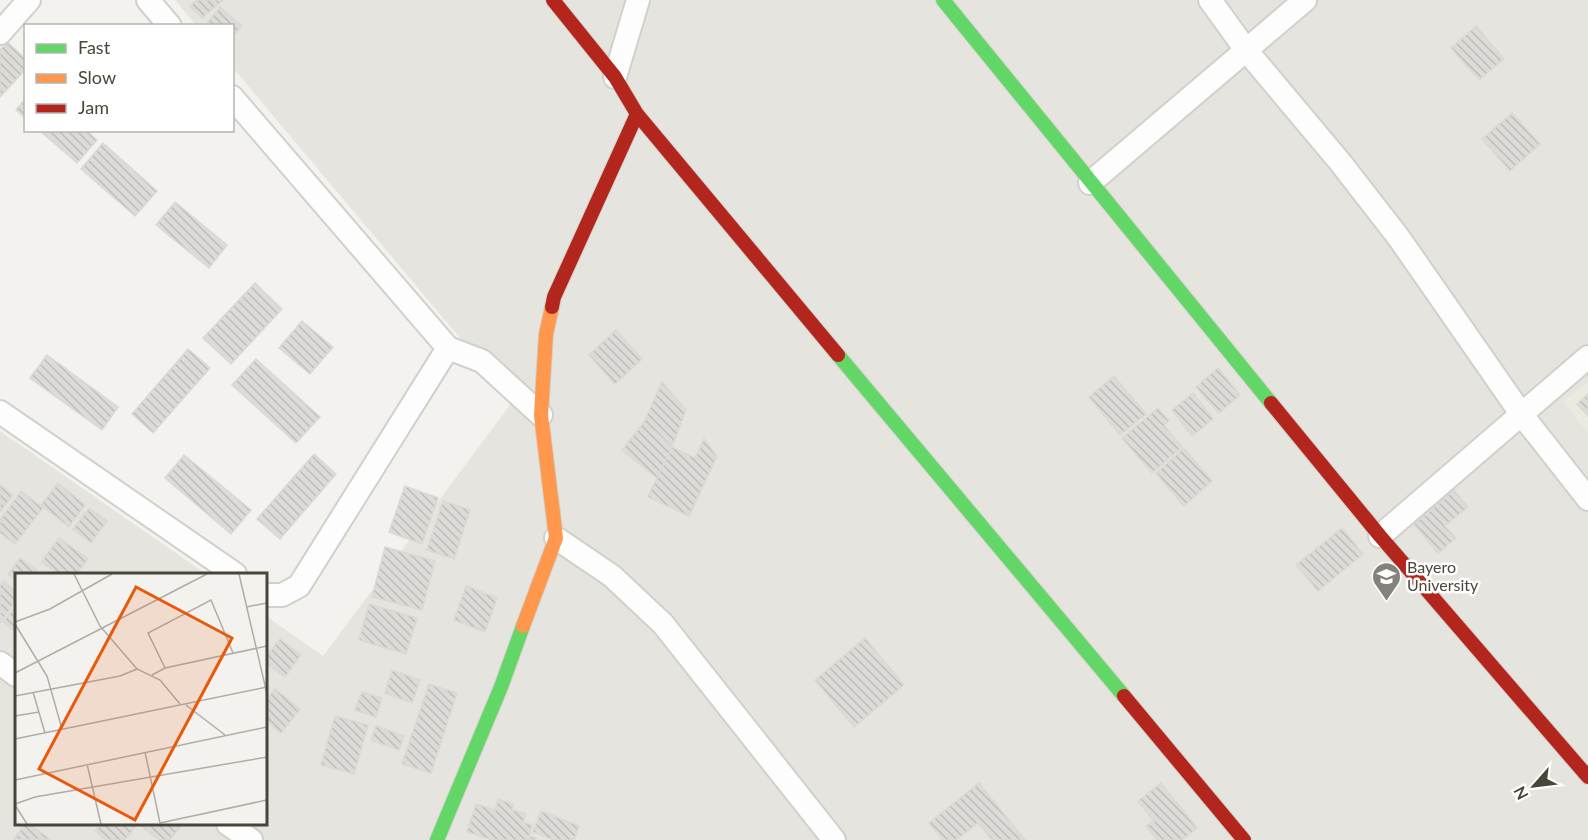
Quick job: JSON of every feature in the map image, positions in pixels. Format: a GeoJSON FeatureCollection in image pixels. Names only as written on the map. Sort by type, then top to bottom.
{"type":"FeatureCollection","features":[{"type":"Feature","properties":{"kind":"street"},"geometry":{"type":"LineString","coordinates":[[0,33],[29,0]]}},
{"type":"Feature","properties":{"kind":"street"},"geometry":{"type":"LineString","coordinates":[[148,0],[168,24]]}},
{"type":"Feature","properties":{"kind":"street"},"geometry":{"type":"LineString","coordinates":[[553,0],[615,77],[637,114],[1234,837]]}},
{"type":"Feature","properties":{"kind":"street"},"geometry":{"type":"LineString","coordinates":[[615,77],[638,0]]}},
{"type":"Feature","properties":{"kind":"street"},"geometry":{"type":"LineString","coordinates":[[943,0],[1380,536],[1588,777]]}},
{"type":"Feature","properties":{"kind":"street"},"geometry":{"type":"LineString","coordinates":[[1210,0],[1246,50],[1340,162],[1399,238],[1522,415],[1588,499]]}},
{"type":"Feature","properties":{"kind":"street"},"geometry":{"type":"LineString","coordinates":[[1090,183],[1305,0]]}},
{"type":"Feature","properties":{"kind":"street"},"geometry":{"type":"LineString","coordinates":[[234,99],[448,348],[482,361],[541,415]]}},
{"type":"Feature","properties":{"kind":"street"},"geometry":{"type":"LineString","coordinates":[[437,840],[501,687],[556,538],[541,415],[546,334],[554,297],[637,114]]}},
{"type":"Feature","properties":{"kind":"street"},"geometry":{"type":"LineString","coordinates":[[267,595],[282,595],[299,586],[448,348]]}},
{"type":"Feature","properties":{"kind":"street"},"geometry":{"type":"LineString","coordinates":[[1380,536],[1588,357]]}},
{"type":"Feature","properties":{"kind":"street"},"geometry":{"type":"LineString","coordinates":[[0,412],[234,573]]}},
{"type":"Feature","properties":{"kind":"street"},"geometry":{"type":"LineString","coordinates":[[556,538],[612,576],[663,624],[834,840]]}},
{"type":"Feature","properties":{"kind":"street"},"geometry":{"type":"LineString","coordinates":[[0,663],[15,674]]}},
{"type":"Feature","properties":{"kind":"street"},"geometry":{"type":"LineString","coordinates":[[229,825],[251,840]]}},
{"type":"Feature","properties":{"kind":"shaded area"},"geometry":{"type":"Polygon","coordinates":[[[175,0],[1588,0],[1588,840],[0,840],[0,431],[205,573],[15,573],[15,825],[267,825],[267,617],[323,656],[513,401],[234,69],[234,24],[195,24],[175,0]]]}},
{"type":"Feature","properties":{"kind":"shaded area"},"geometry":{"type":"Polygon","coordinates":[[[1588,382],[1588,433],[1563,402],[1588,382]]]}},
{"type":"Feature","properties":{"kind":"building"},"geometry":{"type":"Polygon","coordinates":[[[197,0],[223,0],[202,18],[190,6],[197,0]]]}},
{"type":"Feature","properties":{"kind":"building"},"geometry":{"type":"Polygon","coordinates":[[[220,7],[242,26],[234,35],[234,24],[210,24],[208,22],[220,7]]]}},
{"type":"Feature","properties":{"kind":"building"},"geometry":{"type":"Polygon","coordinates":[[[1476,26],[1504,59],[1479,80],[1451,48],[1476,26]]]}},
{"type":"Feature","properties":{"kind":"building"},"geometry":{"type":"Polygon","coordinates":[[[7,42],[24,57],[24,71],[0,97],[0,50],[7,42]]]}},
{"type":"Feature","properties":{"kind":"building"},"geometry":{"type":"Polygon","coordinates":[[[24,100],[24,117],[16,110],[24,100]]]}},
{"type":"Feature","properties":{"kind":"building"},"geometry":{"type":"Polygon","coordinates":[[[1512,113],[1540,144],[1510,171],[1482,139],[1512,113]]]}},
{"type":"Feature","properties":{"kind":"building"},"geometry":{"type":"Polygon","coordinates":[[[41,132],[88,132],[97,140],[77,163],[41,132]]]}},
{"type":"Feature","properties":{"kind":"building"},"geometry":{"type":"Polygon","coordinates":[[[103,143],[157,191],[135,216],[81,169],[103,143]]]}},
{"type":"Feature","properties":{"kind":"building"},"geometry":{"type":"Polygon","coordinates":[[[175,202],[227,245],[209,268],[156,225],[175,202]]]}},
{"type":"Feature","properties":{"kind":"building"},"geometry":{"type":"Polygon","coordinates":[[[255,283],[282,309],[231,364],[203,338],[255,283]]]}},
{"type":"Feature","properties":{"kind":"building"},"geometry":{"type":"Polygon","coordinates":[[[302,321],[333,347],[310,374],[279,348],[302,321]]]}},
{"type":"Feature","properties":{"kind":"building"},"geometry":{"type":"Polygon","coordinates":[[[616,330],[642,359],[615,384],[589,355],[616,330]]]}},
{"type":"Feature","properties":{"kind":"building"},"geometry":{"type":"Polygon","coordinates":[[[188,349],[210,368],[153,433],[132,414],[188,349]]]}},
{"type":"Feature","properties":{"kind":"building"},"geometry":{"type":"Polygon","coordinates":[[[47,355],[118,407],[102,430],[30,378],[47,355]]]}},
{"type":"Feature","properties":{"kind":"building"},"geometry":{"type":"Polygon","coordinates":[[[256,359],[320,417],[296,443],[232,385],[256,359]]]}},
{"type":"Feature","properties":{"kind":"building"},"geometry":{"type":"Polygon","coordinates":[[[1218,368],[1240,395],[1219,413],[1196,387],[1218,368]]]}},
{"type":"Feature","properties":{"kind":"building"},"geometry":{"type":"Polygon","coordinates":[[[1114,376],[1146,414],[1120,435],[1089,397],[1114,376]]]}},
{"type":"Feature","properties":{"kind":"building"},"geometry":{"type":"Polygon","coordinates":[[[662,382],[686,410],[672,447],[644,422],[662,382]]]}},
{"type":"Feature","properties":{"kind":"building"},"geometry":{"type":"Polygon","coordinates":[[[1193,393],[1213,419],[1192,436],[1172,410],[1193,393]]]}},
{"type":"Feature","properties":{"kind":"building"},"geometry":{"type":"Polygon","coordinates":[[[1588,394],[1588,416],[1577,404],[1588,394]]]}},
{"type":"Feature","properties":{"kind":"building"},"geometry":{"type":"Polygon","coordinates":[[[1158,408],[1169,421],[1164,425],[1182,447],[1152,473],[1122,438],[1158,408]]]}},
{"type":"Feature","properties":{"kind":"building"},"geometry":{"type":"Polygon","coordinates":[[[644,422],[672,447],[657,478],[622,450],[644,422]]]}},
{"type":"Feature","properties":{"kind":"building"},"geometry":{"type":"Polygon","coordinates":[[[704,439],[717,456],[689,516],[648,497],[672,447],[695,458],[704,439]]]}},
{"type":"Feature","properties":{"kind":"building"},"geometry":{"type":"Polygon","coordinates":[[[1184,448],[1212,481],[1184,506],[1156,473],[1184,448]]]}},
{"type":"Feature","properties":{"kind":"building"},"geometry":{"type":"Polygon","coordinates":[[[314,454],[336,474],[280,539],[257,519],[314,454]]]}},
{"type":"Feature","properties":{"kind":"building"},"geometry":{"type":"Polygon","coordinates":[[[184,455],[251,510],[231,534],[165,478],[184,455]]]}},
{"type":"Feature","properties":{"kind":"building"},"geometry":{"type":"Polygon","coordinates":[[[58,483],[85,505],[69,527],[41,505],[58,483]]]}},
{"type":"Feature","properties":{"kind":"building"},"geometry":{"type":"Polygon","coordinates":[[[0,485],[13,495],[0,512],[0,485]]]}},
{"type":"Feature","properties":{"kind":"building"},"geometry":{"type":"Polygon","coordinates":[[[405,486],[438,498],[422,544],[389,532],[405,486]]]}},
{"type":"Feature","properties":{"kind":"building"},"geometry":{"type":"Polygon","coordinates":[[[1454,490],[1468,507],[1445,526],[1456,538],[1438,553],[1414,524],[1454,490]]]}},
{"type":"Feature","properties":{"kind":"building"},"geometry":{"type":"Polygon","coordinates":[[[21,491],[43,508],[15,544],[0,533],[0,520],[21,491]]]}},
{"type":"Feature","properties":{"kind":"building"},"geometry":{"type":"Polygon","coordinates":[[[443,501],[470,510],[454,559],[427,550],[443,501]]]}},
{"type":"Feature","properties":{"kind":"building"},"geometry":{"type":"Polygon","coordinates":[[[89,508],[107,521],[91,543],[73,529],[89,508]]]}},
{"type":"Feature","properties":{"kind":"building"},"geometry":{"type":"Polygon","coordinates":[[[1342,528],[1363,554],[1318,591],[1296,565],[1342,528]]]}},
{"type":"Feature","properties":{"kind":"building"},"geometry":{"type":"Polygon","coordinates":[[[59,538],[88,559],[77,573],[58,573],[41,562],[59,538]]]}},
{"type":"Feature","properties":{"kind":"building"},"geometry":{"type":"Polygon","coordinates":[[[385,547],[435,561],[422,610],[372,597],[385,547]]]}},
{"type":"Feature","properties":{"kind":"building"},"geometry":{"type":"Polygon","coordinates":[[[20,558],[37,570],[35,573],[15,573],[15,579],[8,574],[20,558]]]}},
{"type":"Feature","properties":{"kind":"building"},"geometry":{"type":"Polygon","coordinates":[[[3,581],[15,590],[15,601],[1,622],[0,586],[3,581]]]}},
{"type":"Feature","properties":{"kind":"building"},"geometry":{"type":"Polygon","coordinates":[[[466,586],[497,598],[485,632],[454,620],[466,586]]]}},
{"type":"Feature","properties":{"kind":"building"},"geometry":{"type":"Polygon","coordinates":[[[369,604],[417,618],[406,654],[359,640],[369,604]]]}},
{"type":"Feature","properties":{"kind":"building"},"geometry":{"type":"Polygon","coordinates":[[[13,609],[15,610],[15,631],[3,622],[13,609]]]}},
{"type":"Feature","properties":{"kind":"building"},"geometry":{"type":"Polygon","coordinates":[[[865,638],[904,685],[854,727],[815,680],[865,638]]]}},
{"type":"Feature","properties":{"kind":"building"},"geometry":{"type":"Polygon","coordinates":[[[280,639],[301,655],[285,677],[267,664],[267,656],[280,639]]]}},
{"type":"Feature","properties":{"kind":"building"},"geometry":{"type":"Polygon","coordinates":[[[392,670],[420,680],[412,703],[385,693],[392,670]]]}},
{"type":"Feature","properties":{"kind":"building"},"geometry":{"type":"Polygon","coordinates":[[[429,684],[457,693],[431,773],[402,764],[429,684]]]}},
{"type":"Feature","properties":{"kind":"building"},"geometry":{"type":"Polygon","coordinates":[[[275,689],[300,709],[281,733],[267,722],[267,699],[275,689]]]}},
{"type":"Feature","properties":{"kind":"building"},"geometry":{"type":"Polygon","coordinates":[[[362,692],[382,698],[376,717],[355,710],[362,692]]]}},
{"type":"Feature","properties":{"kind":"building"},"geometry":{"type":"Polygon","coordinates":[[[335,716],[368,725],[354,774],[321,765],[335,716]]]}},
{"type":"Feature","properties":{"kind":"building"},"geometry":{"type":"Polygon","coordinates":[[[376,726],[404,736],[399,750],[371,740],[376,726]]]}},
{"type":"Feature","properties":{"kind":"building"},"geometry":{"type":"Polygon","coordinates":[[[979,783],[1025,840],[992,840],[978,823],[956,840],[943,840],[929,823],[979,783]]]}},
{"type":"Feature","properties":{"kind":"building"},"geometry":{"type":"Polygon","coordinates":[[[1161,783],[1197,828],[1182,840],[1157,840],[1146,826],[1154,821],[1138,801],[1161,783]]]}},
{"type":"Feature","properties":{"kind":"building"},"geometry":{"type":"Polygon","coordinates":[[[498,799],[513,804],[512,810],[526,814],[523,822],[532,825],[529,836],[536,840],[492,840],[467,832],[476,804],[495,810],[498,799]]]}},
{"type":"Feature","properties":{"kind":"building"},"geometry":{"type":"Polygon","coordinates":[[[541,811],[579,826],[574,840],[554,840],[533,832],[541,811]]]}},
{"type":"Feature","properties":{"kind":"building"},"geometry":{"type":"Polygon","coordinates":[[[24,825],[30,825],[50,839],[13,840],[24,825]]]}},
{"type":"Feature","properties":{"kind":"building"},"geometry":{"type":"Polygon","coordinates":[[[100,825],[136,826],[125,840],[106,840],[95,831],[100,825]]]}},
{"type":"Feature","properties":{"kind":"building"},"geometry":{"type":"Polygon","coordinates":[[[182,825],[169,840],[159,840],[141,826],[182,825]]]}},
{"type":"Feature","properties":{"kind":"traffic: fast"},"geometry":{"type":"LineString","coordinates":[[943,0],[1271,403]]}},
{"type":"Feature","properties":{"kind":"traffic: fast"},"geometry":{"type":"LineString","coordinates":[[838,355],[1124,696]]}},
{"type":"Feature","properties":{"kind":"traffic: fast"},"geometry":{"type":"LineString","coordinates":[[437,840],[501,687],[523,626]]}},
{"type":"Feature","properties":{"kind":"traffic: slow"},"geometry":{"type":"LineString","coordinates":[[523,626],[556,538],[541,415],[546,334],[552,307]]}},
{"type":"Feature","properties":{"kind":"traffic: jam"},"geometry":{"type":"LineString","coordinates":[[553,0],[615,77],[637,114],[838,355]]}},
{"type":"Feature","properties":{"kind":"traffic: jam"},"geometry":{"type":"LineString","coordinates":[[552,307],[554,297],[637,114]]}},
{"type":"Feature","properties":{"kind":"traffic: jam"},"geometry":{"type":"LineString","coordinates":[[1271,403],[1380,536],[1588,777]]}},
{"type":"Feature","properties":{"kind":"traffic: jam"},"geometry":{"type":"LineString","coordinates":[[1124,696],[1244,840]]}},
{"type":"Feature","properties":{"kind":"place","name":"Bayero University"},"geometry":{"type":"Point","coordinates":[1386,602]}}]}
